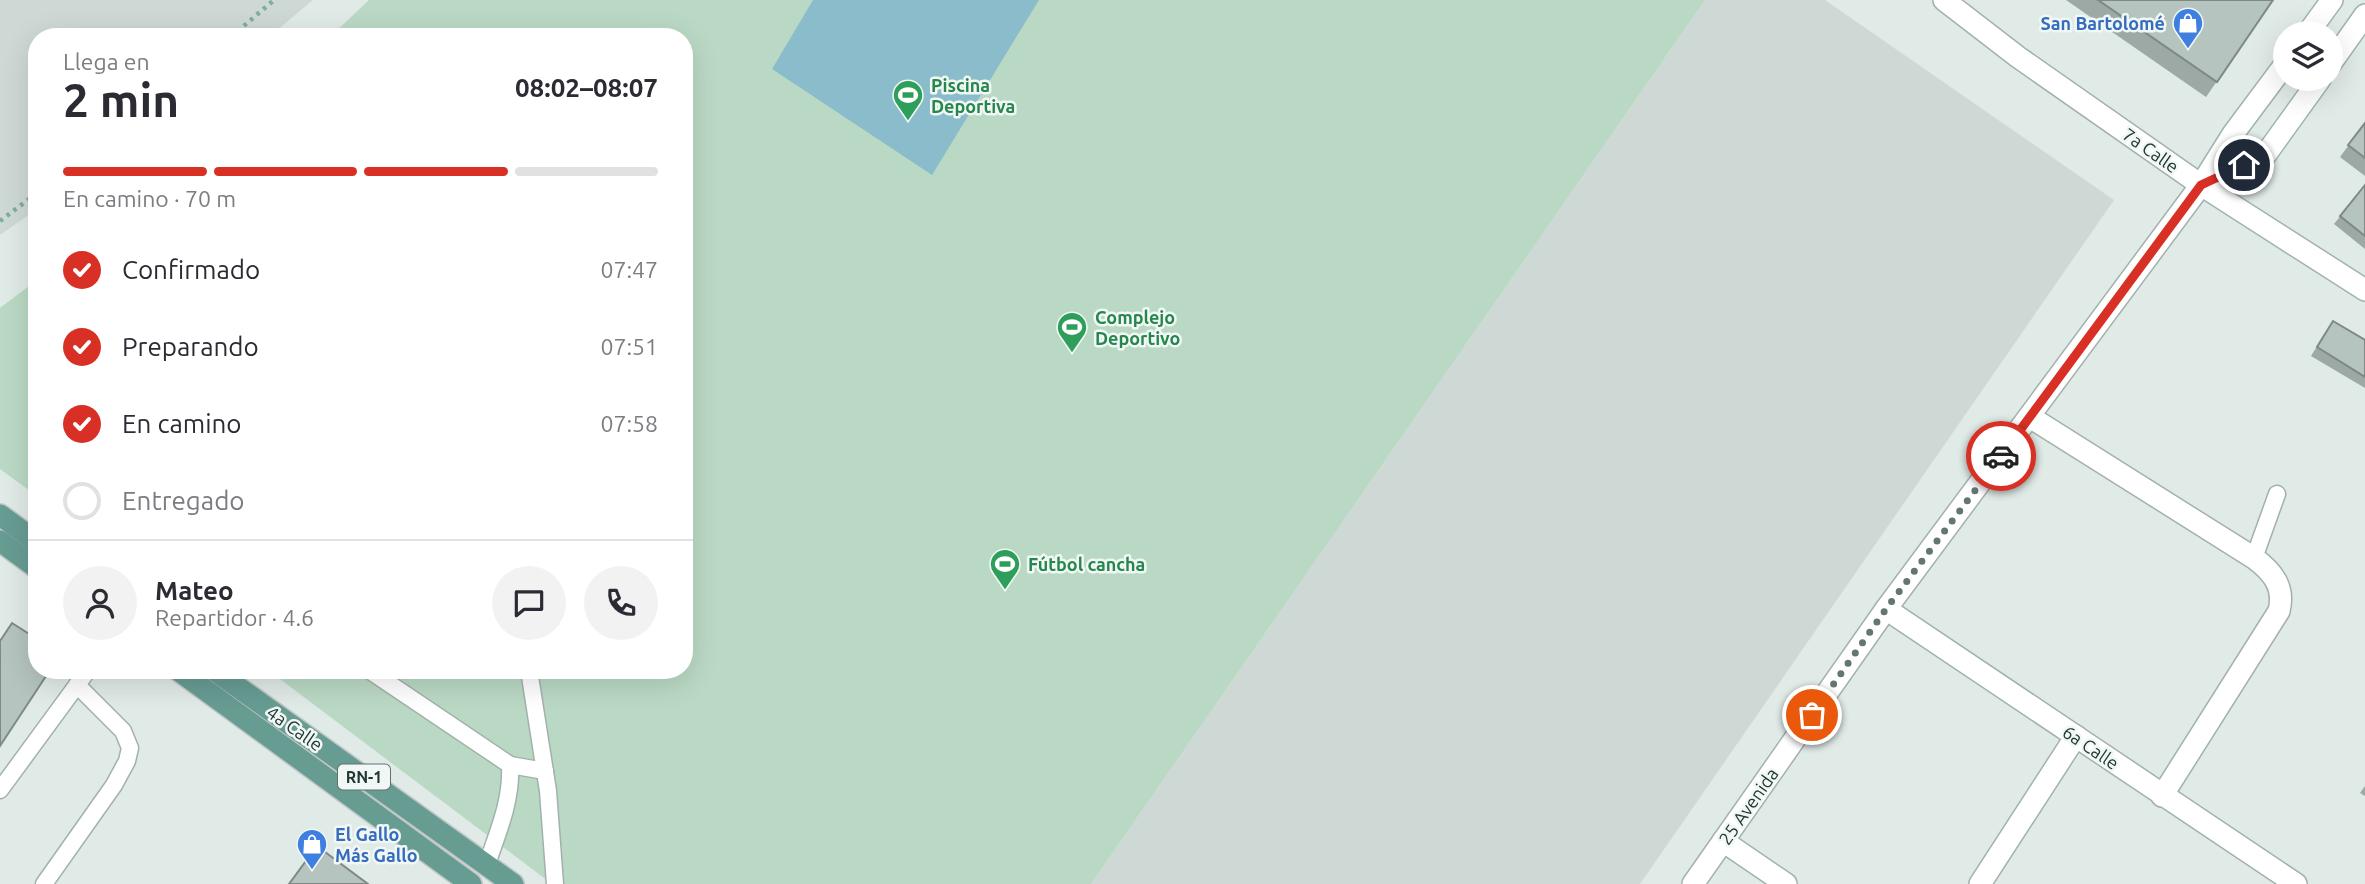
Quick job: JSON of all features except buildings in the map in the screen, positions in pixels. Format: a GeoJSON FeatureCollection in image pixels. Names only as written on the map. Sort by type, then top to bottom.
{"type":"FeatureCollection","features":[{"type":"Feature","properties":{"kind":"main road"},"geometry":{"type":"LineString","coordinates":[[0,515],[28,535]]}},
{"type":"Feature","properties":{"kind":"main road"},"geometry":{"type":"LineString","coordinates":[[0,541],[28,561]]}},
{"type":"Feature","properties":{"kind":"main road","name":"4a Calle"},"geometry":{"type":"LineString","coordinates":[[190,679],[471,884]]}},
{"type":"Feature","properties":{"kind":"main road","name":"4a Calle"},"geometry":{"type":"LineString","coordinates":[[227,679],[513,884]]}},
{"type":"Feature","properties":{"kind":"street","name":"7a Calle"},"geometry":{"type":"LineString","coordinates":[[1944,0],[2018,57],[2201,185],[2365,290]]}},
{"type":"Feature","properties":{"kind":"street"},"geometry":{"type":"LineString","coordinates":[[2317,21],[2332,0]]}},
{"type":"Feature","properties":{"kind":"street"},"geometry":{"type":"LineString","coordinates":[[2343,46],[2365,15]]}},
{"type":"Feature","properties":{"kind":"street","name":"25 Avenida"},"geometry":{"type":"LineString","coordinates":[[1693,884],[1886,609],[2201,185],[2233,134],[2273,80]]}},
{"type":"Feature","properties":{"kind":"street","name":"25 Avenida"},"geometry":{"type":"LineString","coordinates":[[2201,185],[2266,155],[2311,91]]}},
{"type":"Feature","properties":{"kind":"street"},"geometry":{"type":"LineString","coordinates":[[2030,417],[2254,558],[2267,568],[2277,581],[2282,597],[2279,611],[2162,796]]}},
{"type":"Feature","properties":{"kind":"street","name":"6a Calle"},"geometry":{"type":"LineString","coordinates":[[1886,609],[2296,884]]}},
{"type":"Feature","properties":{"kind":"street"},"geometry":{"type":"LineString","coordinates":[[1980,884],[2076,736]]}},
{"type":"Feature","properties":{"kind":"street"},"geometry":{"type":"LineString","coordinates":[[1723,841],[1786,884]]}},
{"type":"Feature","properties":{"kind":"lane"},"geometry":{"type":"LineString","coordinates":[[2254,558],[2277,494]]}},
{"type":"Feature","properties":{"kind":"lane"},"geometry":{"type":"LineString","coordinates":[[0,790],[81,679]]}},
{"type":"Feature","properties":{"kind":"lane"},"geometry":{"type":"LineString","coordinates":[[382,679],[510,765],[545,771]]}},
{"type":"Feature","properties":{"kind":"lane"},"geometry":{"type":"LineString","coordinates":[[528,679],[545,771],[555,884]]}},
{"type":"Feature","properties":{"kind":"lane"},"geometry":{"type":"LineString","coordinates":[[44,884],[114,785],[127,761],[130,748],[123,731],[77,685]]}},
{"type":"Feature","properties":{"kind":"lane"},"geometry":{"type":"LineString","coordinates":[[487,864],[507,806],[510,765]]}},
{"type":"Feature","properties":{"kind":"path"},"geometry":{"type":"LineString","coordinates":[[241,28],[274,0]]}},
{"type":"Feature","properties":{"kind":"path"},"geometry":{"type":"LineString","coordinates":[[0,221],[28,200]]}},
{"type":"Feature","properties":{"kind":"shaded area"},"geometry":{"type":"Polygon","coordinates":[[[0,0],[313,0],[280,28],[28,28],[28,215],[0,235],[0,0]]]}},
{"type":"Feature","properties":{"kind":"shaded area"},"geometry":{"type":"Polygon","coordinates":[[[1705,0],[1825,0],[2114,200],[1640,884],[1091,884],[1705,0]]]}},
{"type":"Feature","properties":{"kind":"green space","name":"Complejo Deportivo"},"geometry":{"type":"Polygon","coordinates":[[[369,0],[1705,0],[1091,884],[552,884],[280,679],[693,679],[693,28],[339,28],[369,0]]]}},
{"type":"Feature","properties":{"kind":"green space"},"geometry":{"type":"Polygon","coordinates":[[[28,287],[28,489],[0,469],[0,308],[28,287]]]}},
{"type":"Feature","properties":{"kind":"water","name":"Piscina Deportiva"},"geometry":{"type":"Polygon","coordinates":[[[813,0],[1039,0],[932,175],[772,69],[813,0]]]}},
{"type":"Feature","properties":{"kind":"way so far"},"geometry":{"type":"LineString","coordinates":[[1812,715],[1886,609],[2001,456]]}},
{"type":"Feature","properties":{"kind":"place","name":"San Bartolomé"},"geometry":{"type":"Point","coordinates":[2188,50]}},
{"type":"Feature","properties":{"kind":"place","name":"Piscina Deportiva"},"geometry":{"type":"Point","coordinates":[908,122]}},
{"type":"Feature","properties":{"kind":"place","name":"Complejo Deportivo"},"geometry":{"type":"Point","coordinates":[1072,354]}},
{"type":"Feature","properties":{"kind":"place","name":"Fútbol cancha"},"geometry":{"type":"Point","coordinates":[1005,591]}},
{"type":"Feature","properties":{"kind":"place","name":"El Gallo Más Gallo"},"geometry":{"type":"Point","coordinates":[312,871]}},
{"type":"Feature","properties":{"kind":"route"},"geometry":{"type":"LineString","coordinates":[[2001,456],[2201,185],[2244,165]]}}]}
